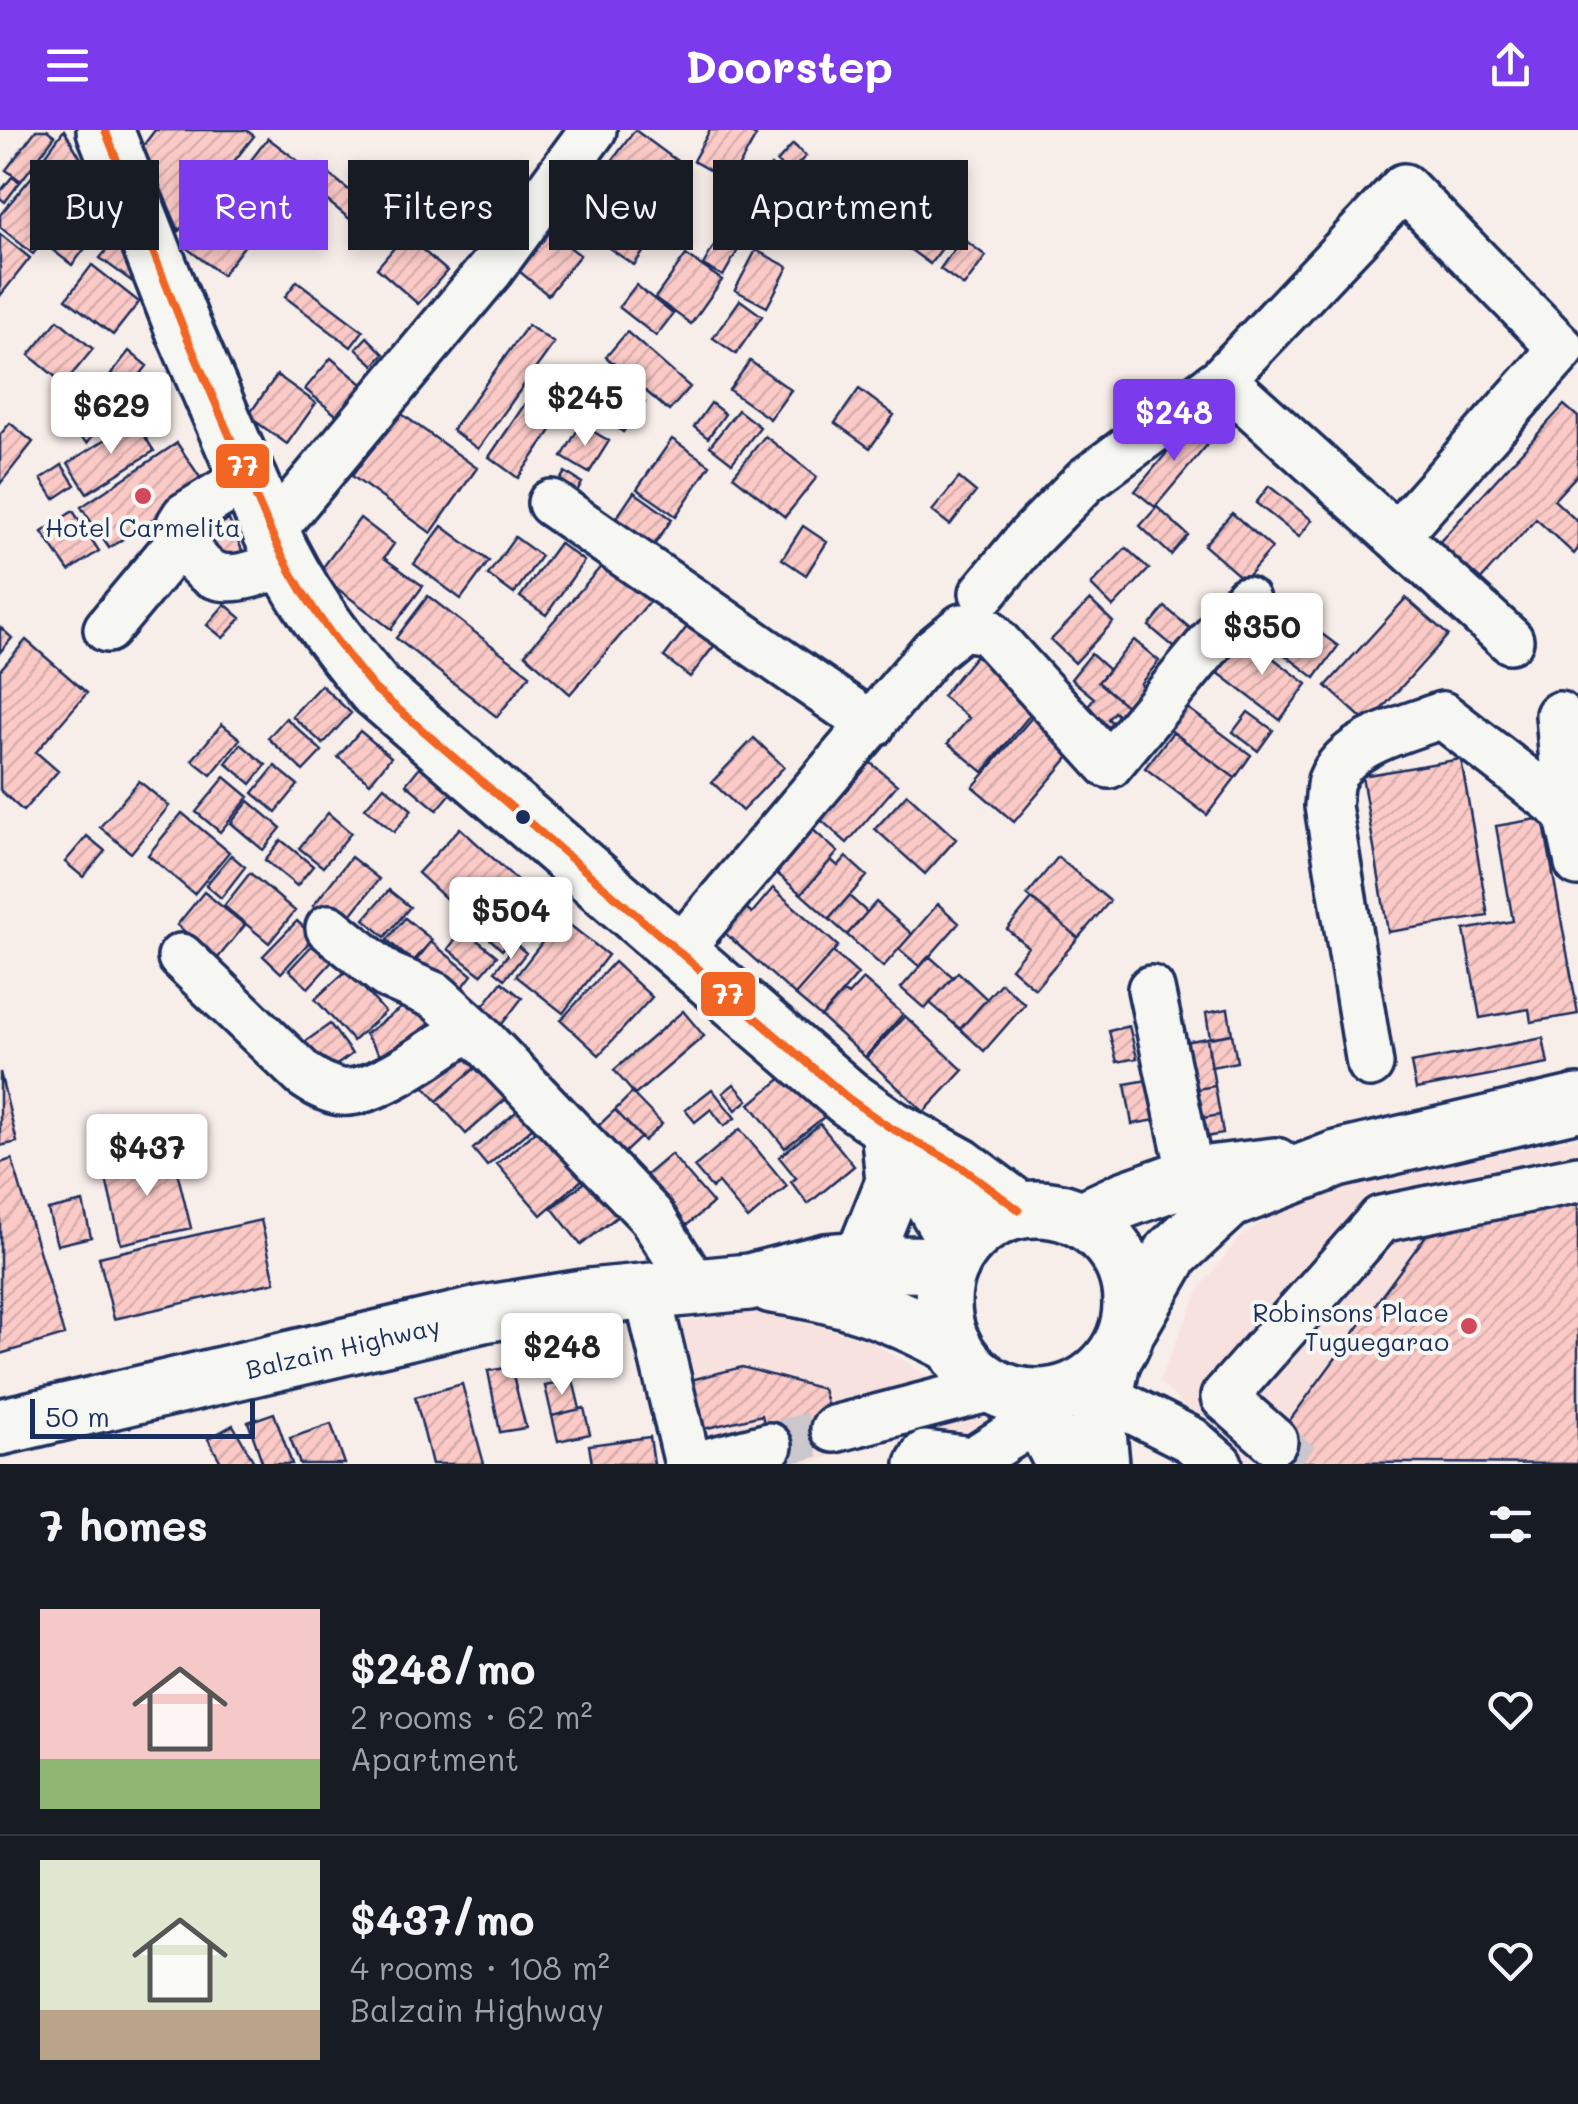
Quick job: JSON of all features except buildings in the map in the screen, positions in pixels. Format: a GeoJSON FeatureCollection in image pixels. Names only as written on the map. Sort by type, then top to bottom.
{"type":"FeatureCollection","features":[{"type":"Feature","properties":{"kind":"main road"},"geometry":{"type":"LineString","coordinates":[[105,130],[184,330],[278,548],[330,635],[375,688],[848,1098],[889,1127],[960,1166],[1019,1210]]}},
{"type":"Feature","properties":{"kind":"main road"},"geometry":{"type":"LineString","coordinates":[[1082,1220],[1191,1176],[1337,1158],[1578,1103]]}},
{"type":"Feature","properties":{"kind":"main road"},"geometry":{"type":"LineString","coordinates":[[889,1127],[955,1256]]}},
{"type":"Feature","properties":{"kind":"main road"},"geometry":{"type":"LineString","coordinates":[[863,1259],[894,1182],[889,1127]]}},
{"type":"Feature","properties":{"kind":"main road"},"geometry":{"type":"LineString","coordinates":[[1100,1464],[1098,1432],[1116,1362],[1132,1306],[1124,1265],[1106,1240],[1082,1220],[1051,1210],[1019,1210],[986,1224],[955,1256],[943,1305],[953,1345],[964,1362],[1030,1417],[1050,1397],[1078,1389],[1116,1362],[1172,1253],[1229,1200],[1337,1158]]}},
{"type":"Feature","properties":{"kind":"main road"},"geometry":{"type":"LineString","coordinates":[[697,1287],[826,1262],[955,1256]]}},
{"type":"Feature","properties":{"kind":"main road"},"geometry":{"type":"LineString","coordinates":[[697,1287],[822,1292],[897,1316],[953,1345]]}},
{"type":"Feature","properties":{"kind":"main road","name":"Balzain Highway"},"geometry":{"type":"LineString","coordinates":[[0,1427],[504,1310],[697,1287]]}},
{"type":"Feature","properties":{"kind":"street"},"geometry":{"type":"LineString","coordinates":[[248,476],[185,516],[180,524],[182,539],[198,564],[218,579],[238,578],[278,548],[593,130]]}},
{"type":"Feature","properties":{"kind":"street"},"geometry":{"type":"LineString","coordinates":[[983,594],[1027,540],[1086,480],[1222,378],[1404,186],[1570,358],[1396,536]]}},
{"type":"Feature","properties":{"kind":"street"},"geometry":{"type":"LineString","coordinates":[[1222,378],[1510,640]]}},
{"type":"Feature","properties":{"kind":"street"},"geometry":{"type":"LineString","coordinates":[[552,503],[872,726]]}},
{"type":"Feature","properties":{"kind":"street"},"geometry":{"type":"LineString","coordinates":[[107,629],[182,539]]}},
{"type":"Feature","properties":{"kind":"street"},"geometry":{"type":"LineString","coordinates":[[679,950],[933,651],[962,627],[988,632],[1109,765],[1246,600]]}},
{"type":"Feature","properties":{"kind":"street"},"geometry":{"type":"LineString","coordinates":[[1370,1064],[1328,806],[1331,782],[1346,760],[1368,744],[1442,714],[1567,812]]}},
{"type":"Feature","properties":{"kind":"street"},"geometry":{"type":"LineString","coordinates":[[1559,715],[1567,812],[1578,863]]}},
{"type":"Feature","properties":{"kind":"street"},"geometry":{"type":"LineString","coordinates":[[329,928],[388,975],[436,996],[651,1216],[697,1287],[688,1464]]}},
{"type":"Feature","properties":{"kind":"street"},"geometry":{"type":"LineString","coordinates":[[181,957],[304,1075],[334,1090],[360,1090],[387,1078],[470,1027]]}},
{"type":"Feature","properties":{"kind":"street"},"geometry":{"type":"LineString","coordinates":[[1151,989],[1191,1176]]}},
{"type":"Feature","properties":{"kind":"street"},"geometry":{"type":"LineString","coordinates":[[1443,1132],[1461,1203]]}},
{"type":"Feature","properties":{"kind":"street"},"geometry":{"type":"LineString","coordinates":[[1274,1441],[1224,1398],[1381,1219],[1578,1179]]}},
{"type":"Feature","properties":{"kind":"street"},"geometry":{"type":"LineString","coordinates":[[1116,1362],[1219,1464]]}},
{"type":"Feature","properties":{"kind":"street"},"geometry":{"type":"LineString","coordinates":[[834,1430],[1030,1417]]}},
{"type":"Feature","properties":{"kind":"street"},"geometry":{"type":"LineString","coordinates":[[920,1464],[925,1454],[973,1460],[1030,1417]]}},
{"type":"Feature","properties":{"kind":"street"},"geometry":{"type":"LineString","coordinates":[[699,1464],[769,1446]]}},
{"type":"Feature","properties":{"kind":"shaded area"},"geometry":{"type":"Polygon","coordinates":[[[1578,1138],[1578,1464],[1244,1464],[1159,1381],[1200,1288],[1239,1238],[1286,1207],[1367,1181],[1578,1138]]]}},
{"type":"Feature","properties":{"kind":"shaded area"},"geometry":{"type":"Polygon","coordinates":[[[756,1307],[866,1340],[908,1363],[983,1417],[1007,1464],[926,1432],[803,1464],[661,1464],[632,1333],[756,1307]]]}},
{"type":"Feature","properties":{"kind":"tunnel"},"geometry":{"type":"LineString","coordinates":[[769,1446],[834,1429]]}},
{"type":"Feature","properties":{"kind":"tunnel"},"geometry":{"type":"LineString","coordinates":[[1274,1441],[1300,1464]]}},
{"type":"Feature","properties":{"kind":"transit line","name":"77"},"geometry":{"type":"LineString","coordinates":[[105,130],[184,330],[281,554],[317,614],[375,689],[848,1098],[889,1127],[960,1166],[1019,1210]]}},
{"type":"Feature","properties":{"kind":"place","name":"Hotel Carmelita"},"geometry":{"type":"Point","coordinates":[143,496]}},
{"type":"Feature","properties":{"kind":"place","name":"Robinsons Place Tuguegarao"},"geometry":{"type":"Point","coordinates":[1469,1326]}}]}
